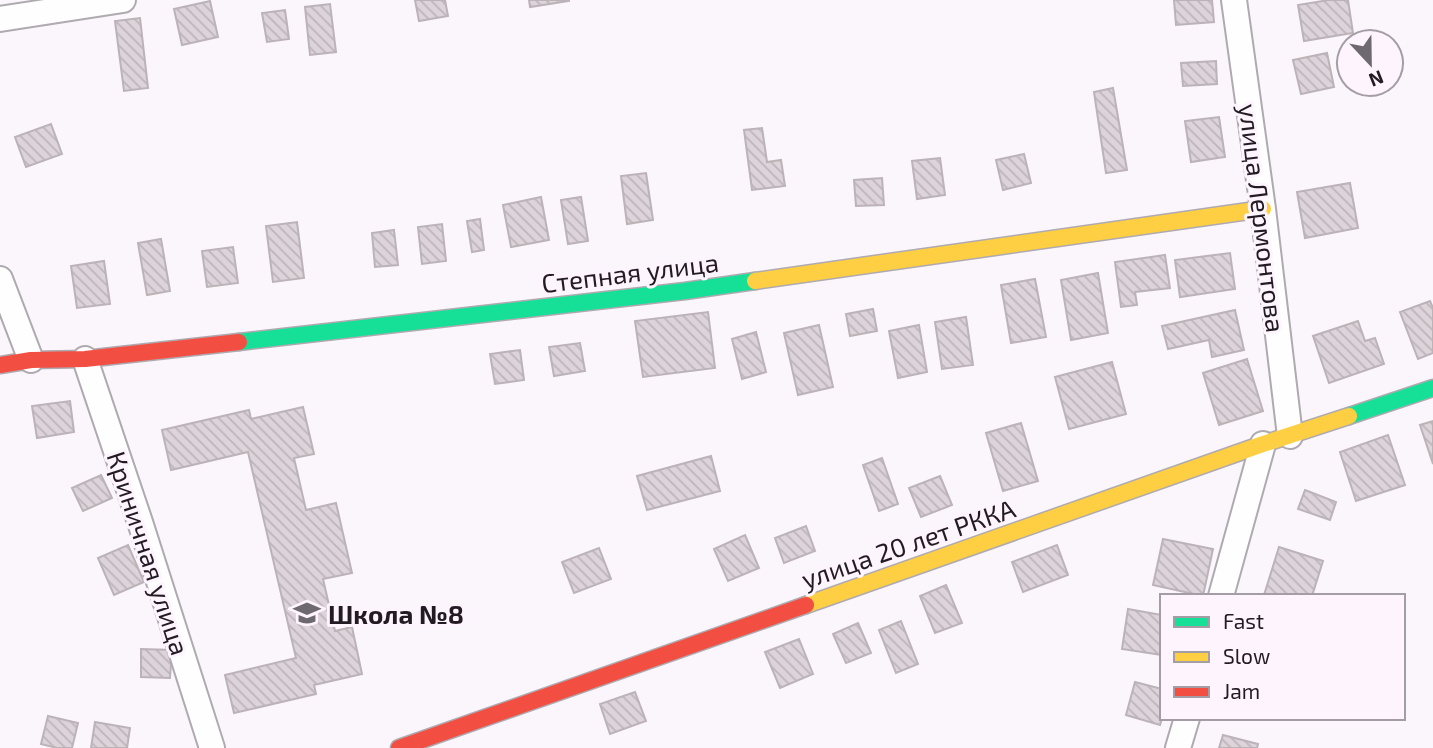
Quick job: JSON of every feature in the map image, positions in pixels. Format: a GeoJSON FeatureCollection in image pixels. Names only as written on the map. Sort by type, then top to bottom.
{"type":"FeatureCollection","features":[{"type":"Feature","properties":{"kind":"street"},"geometry":{"type":"LineString","coordinates":[[0,19],[123,0]]}},
{"type":"Feature","properties":{"kind":"street","name":"улица Лермонтова"},"geometry":{"type":"LineString","coordinates":[[1234,0],[1263,209],[1290,436]]}},
{"type":"Feature","properties":{"kind":"street","name":"Степная улица"},"geometry":{"type":"LineString","coordinates":[[0,365],[31,360],[85,359],[685,291],[1263,209]]}},
{"type":"Feature","properties":{"kind":"street"},"geometry":{"type":"LineString","coordinates":[[0,279],[31,360]]}},
{"type":"Feature","properties":{"kind":"street","name":"Криничная улица"},"geometry":{"type":"LineString","coordinates":[[85,359],[212,748]]}},
{"type":"Feature","properties":{"kind":"street","name":"улица 20 лет РККА"},"geometry":{"type":"LineString","coordinates":[[399,748],[1263,444],[1433,388]]}},
{"type":"Feature","properties":{"kind":"street"},"geometry":{"type":"LineString","coordinates":[[1222,594],[1263,444]]}},
{"type":"Feature","properties":{"kind":"street"},"geometry":{"type":"LineString","coordinates":[[1178,748],[1186,720]]}},
{"type":"Feature","properties":{"kind":"building"},"geometry":{"type":"Polygon","coordinates":[[[415,0],[445,0],[448,16],[419,21],[415,0]]]}},
{"type":"Feature","properties":{"kind":"building"},"geometry":{"type":"Polygon","coordinates":[[[529,0],[569,0],[569,1],[530,7],[529,0]]]}},
{"type":"Feature","properties":{"kind":"building"},"geometry":{"type":"Polygon","coordinates":[[[1174,0],[1212,0],[1214,22],[1176,25],[1174,0]]]}},
{"type":"Feature","properties":{"kind":"building"},"geometry":{"type":"Polygon","coordinates":[[[1348,0],[1352,28],[1335,28],[1335,36],[1304,41],[1298,5],[1348,0]]]}},
{"type":"Feature","properties":{"kind":"building"},"geometry":{"type":"Polygon","coordinates":[[[210,1],[218,37],[182,45],[174,9],[210,1]]]}},
{"type":"Feature","properties":{"kind":"building"},"geometry":{"type":"Polygon","coordinates":[[[330,4],[336,52],[310,55],[305,7],[330,4]]]}},
{"type":"Feature","properties":{"kind":"building"},"geometry":{"type":"Polygon","coordinates":[[[285,10],[289,39],[267,42],[262,13],[285,10]]]}},
{"type":"Feature","properties":{"kind":"building"},"geometry":{"type":"Polygon","coordinates":[[[140,18],[148,88],[124,91],[115,21],[140,18]]]}},
{"type":"Feature","properties":{"kind":"building"},"geometry":{"type":"Polygon","coordinates":[[[1327,53],[1334,87],[1301,94],[1293,60],[1327,53]]]}},
{"type":"Feature","properties":{"kind":"building"},"geometry":{"type":"Polygon","coordinates":[[[1216,61],[1217,84],[1183,86],[1181,63],[1216,61]]]}},
{"type":"Feature","properties":{"kind":"building"},"geometry":{"type":"Polygon","coordinates":[[[1113,88],[1127,170],[1106,173],[1094,92],[1113,88]]]}},
{"type":"Feature","properties":{"kind":"building"},"geometry":{"type":"Polygon","coordinates":[[[1219,117],[1225,157],[1191,162],[1185,121],[1219,117]]]}},
{"type":"Feature","properties":{"kind":"building"},"geometry":{"type":"Polygon","coordinates":[[[51,124],[62,154],[26,167],[15,137],[51,124]]]}},
{"type":"Feature","properties":{"kind":"building"},"geometry":{"type":"Polygon","coordinates":[[[762,128],[767,162],[781,160],[785,186],[752,190],[744,130],[762,128]]]}},
{"type":"Feature","properties":{"kind":"building"},"geometry":{"type":"Polygon","coordinates":[[[1024,154],[1031,183],[1003,190],[996,160],[1024,154]]]}},
{"type":"Feature","properties":{"kind":"building"},"geometry":{"type":"Polygon","coordinates":[[[940,158],[945,195],[917,199],[912,161],[940,158]]]}},
{"type":"Feature","properties":{"kind":"building"},"geometry":{"type":"Polygon","coordinates":[[[646,173],[653,220],[627,224],[621,176],[646,173]]]}},
{"type":"Feature","properties":{"kind":"building"},"geometry":{"type":"Polygon","coordinates":[[[882,178],[884,205],[856,206],[854,180],[882,178]]]}},
{"type":"Feature","properties":{"kind":"building"},"geometry":{"type":"Polygon","coordinates":[[[1350,183],[1358,228],[1305,238],[1297,192],[1350,183]]]}},
{"type":"Feature","properties":{"kind":"building"},"geometry":{"type":"Polygon","coordinates":[[[541,197],[549,240],[511,247],[503,205],[541,197]]]}},
{"type":"Feature","properties":{"kind":"building"},"geometry":{"type":"Polygon","coordinates":[[[581,197],[588,241],[568,244],[561,200],[581,197]]]}},
{"type":"Feature","properties":{"kind":"building"},"geometry":{"type":"Polygon","coordinates":[[[480,219],[484,250],[472,252],[467,221],[480,219]]]}},
{"type":"Feature","properties":{"kind":"building"},"geometry":{"type":"Polygon","coordinates":[[[297,222],[304,278],[273,282],[266,226],[297,222]]]}},
{"type":"Feature","properties":{"kind":"building"},"geometry":{"type":"Polygon","coordinates":[[[442,224],[446,261],[422,264],[418,227],[442,224]]]}},
{"type":"Feature","properties":{"kind":"building"},"geometry":{"type":"Polygon","coordinates":[[[394,230],[398,265],[375,267],[372,233],[394,230]]]}},
{"type":"Feature","properties":{"kind":"building"},"geometry":{"type":"Polygon","coordinates":[[[161,239],[170,291],[147,295],[138,243],[161,239]]]}},
{"type":"Feature","properties":{"kind":"building"},"geometry":{"type":"Polygon","coordinates":[[[233,247],[238,283],[207,287],[202,251],[233,247]]]}},
{"type":"Feature","properties":{"kind":"building"},"geometry":{"type":"Polygon","coordinates":[[[1230,253],[1235,289],[1180,297],[1175,260],[1230,253]]]}},
{"type":"Feature","properties":{"kind":"building"},"geometry":{"type":"Polygon","coordinates":[[[1165,255],[1170,288],[1135,292],[1137,305],[1121,307],[1115,262],[1165,255]]]}},
{"type":"Feature","properties":{"kind":"building"},"geometry":{"type":"Polygon","coordinates":[[[104,261],[110,304],[77,308],[71,266],[104,261]]]}},
{"type":"Feature","properties":{"kind":"building"},"geometry":{"type":"Polygon","coordinates":[[[1098,273],[1108,333],[1071,340],[1061,280],[1098,273]]]}},
{"type":"Feature","properties":{"kind":"building"},"geometry":{"type":"Polygon","coordinates":[[[1035,279],[1046,337],[1011,343],[1001,285],[1035,279]]]}},
{"type":"Feature","properties":{"kind":"building"},"geometry":{"type":"Polygon","coordinates":[[[1430,301],[1433,308],[1433,353],[1418,359],[1400,312],[1430,301]]]}},
{"type":"Feature","properties":{"kind":"building"},"geometry":{"type":"Polygon","coordinates":[[[873,309],[877,331],[850,336],[846,314],[873,309]]]}},
{"type":"Feature","properties":{"kind":"building"},"geometry":{"type":"Polygon","coordinates":[[[1235,310],[1244,350],[1212,357],[1209,340],[1168,349],[1162,326],[1235,310]]]}},
{"type":"Feature","properties":{"kind":"building"},"geometry":{"type":"Polygon","coordinates":[[[708,312],[715,368],[643,377],[635,321],[708,312]]]}},
{"type":"Feature","properties":{"kind":"building"},"geometry":{"type":"Polygon","coordinates":[[[966,317],[973,365],[942,369],[935,322],[966,317]]]}},
{"type":"Feature","properties":{"kind":"building"},"geometry":{"type":"Polygon","coordinates":[[[1358,321],[1365,341],[1375,338],[1384,364],[1329,383],[1313,336],[1358,321]]]}},
{"type":"Feature","properties":{"kind":"building"},"geometry":{"type":"Polygon","coordinates":[[[819,325],[833,387],[798,395],[784,333],[819,325]]]}},
{"type":"Feature","properties":{"kind":"building"},"geometry":{"type":"Polygon","coordinates":[[[919,325],[927,372],[898,378],[889,331],[919,325]]]}},
{"type":"Feature","properties":{"kind":"building"},"geometry":{"type":"Polygon","coordinates":[[[756,332],[766,372],[742,379],[732,339],[756,332]]]}},
{"type":"Feature","properties":{"kind":"building"},"geometry":{"type":"Polygon","coordinates":[[[580,343],[585,371],[554,376],[549,347],[580,343]]]}},
{"type":"Feature","properties":{"kind":"building"},"geometry":{"type":"Polygon","coordinates":[[[520,350],[524,380],[495,384],[490,354],[520,350]]]}},
{"type":"Feature","properties":{"kind":"building"},"geometry":{"type":"Polygon","coordinates":[[[1247,359],[1263,411],[1219,425],[1203,373],[1247,359]]]}},
{"type":"Feature","properties":{"kind":"building"},"geometry":{"type":"Polygon","coordinates":[[[1112,362],[1126,414],[1069,429],[1055,377],[1112,362]]]}},
{"type":"Feature","properties":{"kind":"building"},"geometry":{"type":"Polygon","coordinates":[[[70,401],[74,432],[37,438],[32,406],[70,401]]]}},
{"type":"Feature","properties":{"kind":"building"},"geometry":{"type":"Polygon","coordinates":[[[303,407],[314,454],[294,458],[306,510],[336,503],[352,573],[323,579],[335,631],[352,627],[362,674],[314,685],[316,694],[234,713],[225,675],[296,658],[248,452],[171,470],[162,430],[249,410],[251,419],[303,407]]]}},
{"type":"Feature","properties":{"kind":"building"},"geometry":{"type":"Polygon","coordinates":[[[1433,421],[1433,464],[1420,425],[1433,421]]]}},
{"type":"Feature","properties":{"kind":"building"},"geometry":{"type":"Polygon","coordinates":[[[1021,423],[1038,481],[1003,491],[986,433],[1021,423]]]}},
{"type":"Feature","properties":{"kind":"building"},"geometry":{"type":"Polygon","coordinates":[[[1388,435],[1405,485],[1356,501],[1340,452],[1388,435]]]}},
{"type":"Feature","properties":{"kind":"building"},"geometry":{"type":"Polygon","coordinates":[[[711,456],[720,491],[647,510],[637,476],[711,456]]]}},
{"type":"Feature","properties":{"kind":"building"},"geometry":{"type":"Polygon","coordinates":[[[882,458],[898,504],[879,511],[863,465],[882,458]]]}},
{"type":"Feature","properties":{"kind":"building"},"geometry":{"type":"Polygon","coordinates":[[[101,475],[112,498],[83,511],[72,488],[101,475]]]}},
{"type":"Feature","properties":{"kind":"building"},"geometry":{"type":"Polygon","coordinates":[[[940,476],[952,505],[921,517],[909,488],[940,476]]]}},
{"type":"Feature","properties":{"kind":"building"},"geometry":{"type":"Polygon","coordinates":[[[1305,490],[1336,502],[1330,520],[1298,509],[1305,490]]]}},
{"type":"Feature","properties":{"kind":"building"},"geometry":{"type":"Polygon","coordinates":[[[806,526],[815,551],[784,563],[775,538],[806,526]]]}},
{"type":"Feature","properties":{"kind":"building"},"geometry":{"type":"Polygon","coordinates":[[[745,535],[759,568],[728,581],[714,549],[745,535]]]}},
{"type":"Feature","properties":{"kind":"building"},"geometry":{"type":"Polygon","coordinates":[[[1163,539],[1213,549],[1203,594],[1153,585],[1163,539]]]}},
{"type":"Feature","properties":{"kind":"building"},"geometry":{"type":"Polygon","coordinates":[[[128,545],[144,582],[114,595],[98,558],[128,545]]]}},
{"type":"Feature","properties":{"kind":"building"},"geometry":{"type":"Polygon","coordinates":[[[1057,545],[1068,575],[1023,592],[1012,562],[1057,545]]]}},
{"type":"Feature","properties":{"kind":"building"},"geometry":{"type":"Polygon","coordinates":[[[1279,547],[1323,561],[1313,594],[1264,594],[1279,547]]]}},
{"type":"Feature","properties":{"kind":"building"},"geometry":{"type":"Polygon","coordinates":[[[599,548],[611,579],[574,593],[562,562],[599,548]]]}},
{"type":"Feature","properties":{"kind":"building"},"geometry":{"type":"Polygon","coordinates":[[[946,585],[962,623],[935,633],[920,596],[946,585]]]}},
{"type":"Feature","properties":{"kind":"building"},"geometry":{"type":"Polygon","coordinates":[[[1128,609],[1160,615],[1160,655],[1122,649],[1128,609]]]}},
{"type":"Feature","properties":{"kind":"building"},"geometry":{"type":"Polygon","coordinates":[[[901,621],[918,664],[896,673],[879,630],[901,621]]]}},
{"type":"Feature","properties":{"kind":"building"},"geometry":{"type":"Polygon","coordinates":[[[858,623],[871,653],[846,663],[833,634],[858,623]]]}},
{"type":"Feature","properties":{"kind":"building"},"geometry":{"type":"Polygon","coordinates":[[[799,639],[813,674],[780,688],[765,652],[799,639]]]}},
{"type":"Feature","properties":{"kind":"building"},"geometry":{"type":"Polygon","coordinates":[[[141,649],[172,650],[170,678],[141,677],[141,649]]]}},
{"type":"Feature","properties":{"kind":"building"},"geometry":{"type":"Polygon","coordinates":[[[1135,682],[1160,688],[1160,725],[1126,715],[1135,682]]]}},
{"type":"Feature","properties":{"kind":"building"},"geometry":{"type":"Polygon","coordinates":[[[635,692],[646,721],[610,734],[600,704],[635,692]]]}},
{"type":"Feature","properties":{"kind":"building"},"geometry":{"type":"Polygon","coordinates":[[[48,716],[78,723],[72,748],[41,744],[48,716]]]}},
{"type":"Feature","properties":{"kind":"building"},"geometry":{"type":"Polygon","coordinates":[[[95,722],[130,728],[127,748],[91,748],[95,722]]]}},
{"type":"Feature","properties":{"kind":"building"},"geometry":{"type":"Polygon","coordinates":[[[1223,735],[1258,744],[1257,748],[1219,748],[1223,735]]]}},
{"type":"Feature","properties":{"kind":"traffic: fast"},"geometry":{"type":"LineString","coordinates":[[239,342],[755,281]]}},
{"type":"Feature","properties":{"kind":"traffic: fast"},"geometry":{"type":"LineString","coordinates":[[1349,416],[1433,388]]}},
{"type":"Feature","properties":{"kind":"traffic: slow"},"geometry":{"type":"LineString","coordinates":[[755,281],[1263,209]]}},
{"type":"Feature","properties":{"kind":"traffic: slow"},"geometry":{"type":"LineString","coordinates":[[806,605],[1349,416]]}},
{"type":"Feature","properties":{"kind":"traffic: jam"},"geometry":{"type":"LineString","coordinates":[[0,365],[31,360],[85,359],[239,342]]}},
{"type":"Feature","properties":{"kind":"traffic: jam"},"geometry":{"type":"LineString","coordinates":[[399,748],[806,605]]}},
{"type":"Feature","properties":{"kind":"place","name":"Школа №8"},"geometry":{"type":"Point","coordinates":[307,613]}}]}
